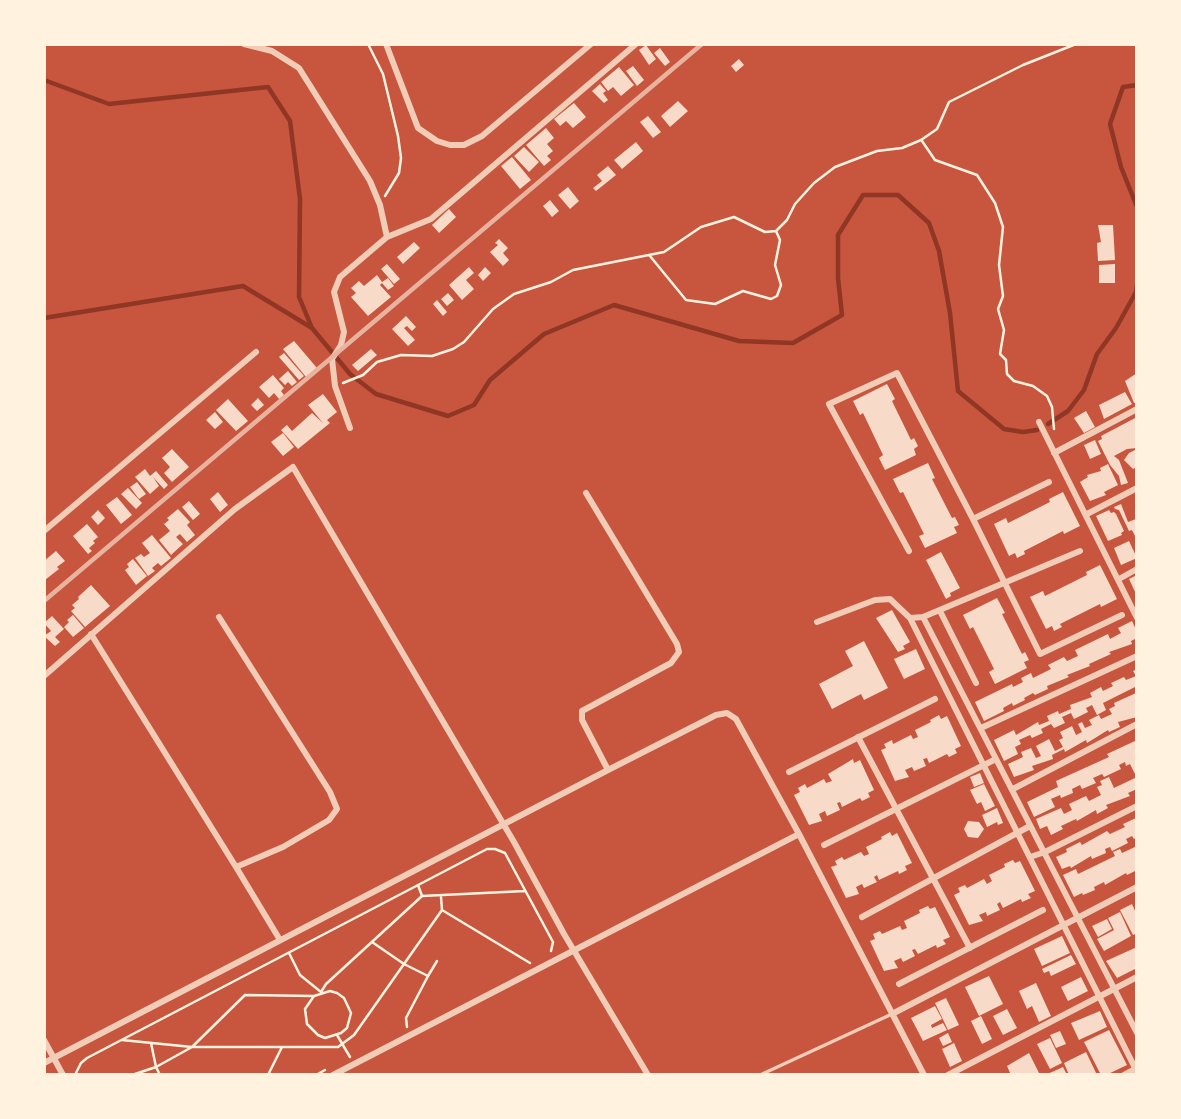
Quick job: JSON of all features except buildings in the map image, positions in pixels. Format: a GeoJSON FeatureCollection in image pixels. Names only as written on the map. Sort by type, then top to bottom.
{"type":"FeatureCollection","features":[{"type":"Feature","properties":{"kind":"street"},"geometry":{"type":"LineString","coordinates":[[244,44],[272,51],[299,68],[370,181],[380,205],[387,237]]}},
{"type":"Feature","properties":{"kind":"street"},"geometry":{"type":"LineString","coordinates":[[386,44],[418,128],[437,141],[464,145],[482,136],[591,44]]}},
{"type":"Feature","properties":{"kind":"street"},"geometry":{"type":"LineString","coordinates":[[350,428],[335,386],[332,359],[345,332],[334,292],[340,277],[387,237],[431,219],[636,44]]}},
{"type":"Feature","properties":{"kind":"street"},"geometry":{"type":"LineString","coordinates":[[44,531],[256,352]]}},
{"type":"Feature","properties":{"kind":"street"},"geometry":{"type":"LineString","coordinates":[[909,551],[829,404],[897,373],[1040,654],[1122,615]]}},
{"type":"Feature","properties":{"kind":"street"},"geometry":{"type":"LineString","coordinates":[[1054,453],[1137,409]]}},
{"type":"Feature","properties":{"kind":"street"},"geometry":{"type":"LineString","coordinates":[[1039,422],[1137,618]]}},
{"type":"Feature","properties":{"kind":"street"},"geometry":{"type":"LineString","coordinates":[[44,676],[235,509],[293,467],[648,1075]]}},
{"type":"Feature","properties":{"kind":"street"},"geometry":{"type":"LineString","coordinates":[[973,519],[1049,482]]}},
{"type":"Feature","properties":{"kind":"street"},"geometry":{"type":"LineString","coordinates":[[1087,514],[1137,488]]}},
{"type":"Feature","properties":{"kind":"street"},"geometry":{"type":"LineString","coordinates":[[586,493],[677,644],[679,652],[671,663],[582,711],[582,720],[608,770]]}},
{"type":"Feature","properties":{"kind":"street"},"geometry":{"type":"LineString","coordinates":[[910,618],[940,611],[1080,551]]}},
{"type":"Feature","properties":{"kind":"street"},"geometry":{"type":"LineString","coordinates":[[1119,579],[1137,569]]}},
{"type":"Feature","properties":{"kind":"street"},"geometry":{"type":"LineString","coordinates":[[817,622],[875,600],[890,599],[910,618],[1137,1070],[1124,1075]]}},
{"type":"Feature","properties":{"kind":"street"},"geometry":{"type":"LineString","coordinates":[[940,611],[976,683]]}},
{"type":"Feature","properties":{"kind":"street"},"geometry":{"type":"LineString","coordinates":[[219,617],[330,792],[337,809],[330,820],[284,847],[236,867]]}},
{"type":"Feature","properties":{"kind":"street"},"geometry":{"type":"LineString","coordinates":[[923,617],[1137,1033]]}},
{"type":"Feature","properties":{"kind":"street"},"geometry":{"type":"LineString","coordinates":[[91,634],[280,940]]}},
{"type":"Feature","properties":{"kind":"street"},"geometry":{"type":"LineString","coordinates":[[981,728],[1137,656]]}},
{"type":"Feature","properties":{"kind":"street"},"geometry":{"type":"LineString","coordinates":[[789,772],[935,699]]}},
{"type":"Feature","properties":{"kind":"street"},"geometry":{"type":"LineString","coordinates":[[44,1063],[608,770],[716,715],[727,713],[736,719],[799,834],[924,1075]]}},
{"type":"Feature","properties":{"kind":"street"},"geometry":{"type":"LineString","coordinates":[[1013,789],[1137,724]]}},
{"type":"Feature","properties":{"kind":"street"},"geometry":{"type":"LineString","coordinates":[[858,737],[970,948]]}},
{"type":"Feature","properties":{"kind":"street"},"geometry":{"type":"LineString","coordinates":[[824,845],[996,759]]}},
{"type":"Feature","properties":{"kind":"street"},"geometry":{"type":"LineString","coordinates":[[1030,857],[1137,806]]}},
{"type":"Feature","properties":{"kind":"street"},"geometry":{"type":"LineString","coordinates":[[862,917],[1030,825]]}},
{"type":"Feature","properties":{"kind":"street"},"geometry":{"type":"LineString","coordinates":[[332,1075],[799,834]]}},
{"type":"Feature","properties":{"kind":"street"},"geometry":{"type":"LineString","coordinates":[[892,1014],[1137,887]]}},
{"type":"Feature","properties":{"kind":"street"},"geometry":{"type":"LineString","coordinates":[[899,984],[1043,910]]}},
{"type":"Feature","properties":{"kind":"street"},"geometry":{"type":"LineString","coordinates":[[948,1075],[1137,977]]}},
{"type":"Feature","properties":{"kind":"street"},"geometry":{"type":"LineString","coordinates":[[44,1040],[63,1075]]}},
{"type":"Feature","properties":{"kind":"lane"},"geometry":{"type":"LineString","coordinates":[[760,1075],[892,1014]]}},
{"type":"Feature","properties":{"kind":"path"},"geometry":{"type":"LineString","coordinates":[[369,44],[383,74],[401,158],[399,173],[380,205]]}},
{"type":"Feature","properties":{"kind":"path"},"geometry":{"type":"LineString","coordinates":[[335,386],[363,375],[377,362],[401,355],[432,356],[453,349],[464,342],[493,310],[514,293],[551,282],[573,270],[664,252],[701,227],[734,217],[765,232],[776,231],[814,183],[835,167],[921,140],[937,129],[949,102],[1023,65],[1076,44]]}},
{"type":"Feature","properties":{"kind":"path"},"geometry":{"type":"LineString","coordinates":[[921,140],[934,160],[978,175],[995,203],[1003,227],[999,265],[1003,296],[998,309],[1004,330],[1000,354],[1006,360],[1007,374],[1014,381],[1032,386],[1047,396],[1054,418],[1054,453]]}},
{"type":"Feature","properties":{"kind":"path"},"geometry":{"type":"LineString","coordinates":[[650,256],[686,300],[715,304],[743,291],[771,299],[777,296],[781,285],[775,265],[780,240],[776,231]]}},
{"type":"Feature","properties":{"kind":"path"},"geometry":{"type":"LineString","coordinates":[[75,1075],[81,1063],[122,1040],[487,849],[505,853],[553,942],[553,950],[539,959],[543,967]]}},
{"type":"Feature","properties":{"kind":"path"},"geometry":{"type":"LineString","coordinates":[[418,885],[422,896]]}},
{"type":"Feature","properties":{"kind":"path"},"geometry":{"type":"LineString","coordinates":[[289,953],[300,975],[321,992],[337,993],[349,1005],[350,1020],[347,1028],[326,1038],[318,1035],[306,1024],[305,1009],[314,996],[321,992],[422,896],[525,891]]}},
{"type":"Feature","properties":{"kind":"path"},"geometry":{"type":"LineString","coordinates":[[122,1040],[192,1047],[338,1047],[354,1035],[442,910],[441,897]]}},
{"type":"Feature","properties":{"kind":"path"},"geometry":{"type":"LineString","coordinates":[[442,910],[530,963]]}},
{"type":"Feature","properties":{"kind":"path"},"geometry":{"type":"LineString","coordinates":[[372,942],[404,964],[428,976]]}},
{"type":"Feature","properties":{"kind":"path"},"geometry":{"type":"LineString","coordinates":[[407,1028],[406,1018],[437,961]]}},
{"type":"Feature","properties":{"kind":"path"},"geometry":{"type":"LineString","coordinates":[[132,1075],[156,1067],[192,1047],[245,995],[314,996]]}},
{"type":"Feature","properties":{"kind":"path"},"geometry":{"type":"LineString","coordinates":[[337,1035],[350,1057]]}},
{"type":"Feature","properties":{"kind":"path"},"geometry":{"type":"LineString","coordinates":[[151,1043],[160,1075]]}},
{"type":"Feature","properties":{"kind":"path"},"geometry":{"type":"LineString","coordinates":[[268,1075],[282,1047]]}},
{"type":"Feature","properties":{"kind":"waterway"},"geometry":{"type":"LineString","coordinates":[[44,80],[109,104],[268,87],[290,121],[300,199],[299,297],[312,328],[350,374],[376,394],[448,416],[474,405],[490,380],[544,334],[614,305],[739,341],[793,343],[842,315],[838,278],[838,235],[863,195],[898,195],[929,223],[939,251],[950,313],[958,391],[1004,429],[1023,432],[1037,430]]}},
{"type":"Feature","properties":{"kind":"waterway"},"geometry":{"type":"LineString","coordinates":[[1137,85],[1123,87],[1110,124],[1121,167],[1137,207]]}},
{"type":"Feature","properties":{"kind":"waterway"},"geometry":{"type":"LineString","coordinates":[[1048,424],[1068,411],[1084,390],[1097,354],[1116,328],[1136,292],[1137,285]]}},
{"type":"Feature","properties":{"kind":"waterway"},"geometry":{"type":"LineString","coordinates":[[44,318],[243,286],[312,328]]}},
{"type":"Feature","properties":{"kind":"railway"},"geometry":{"type":"LineString","coordinates":[[44,601],[702,44]]}}]}
